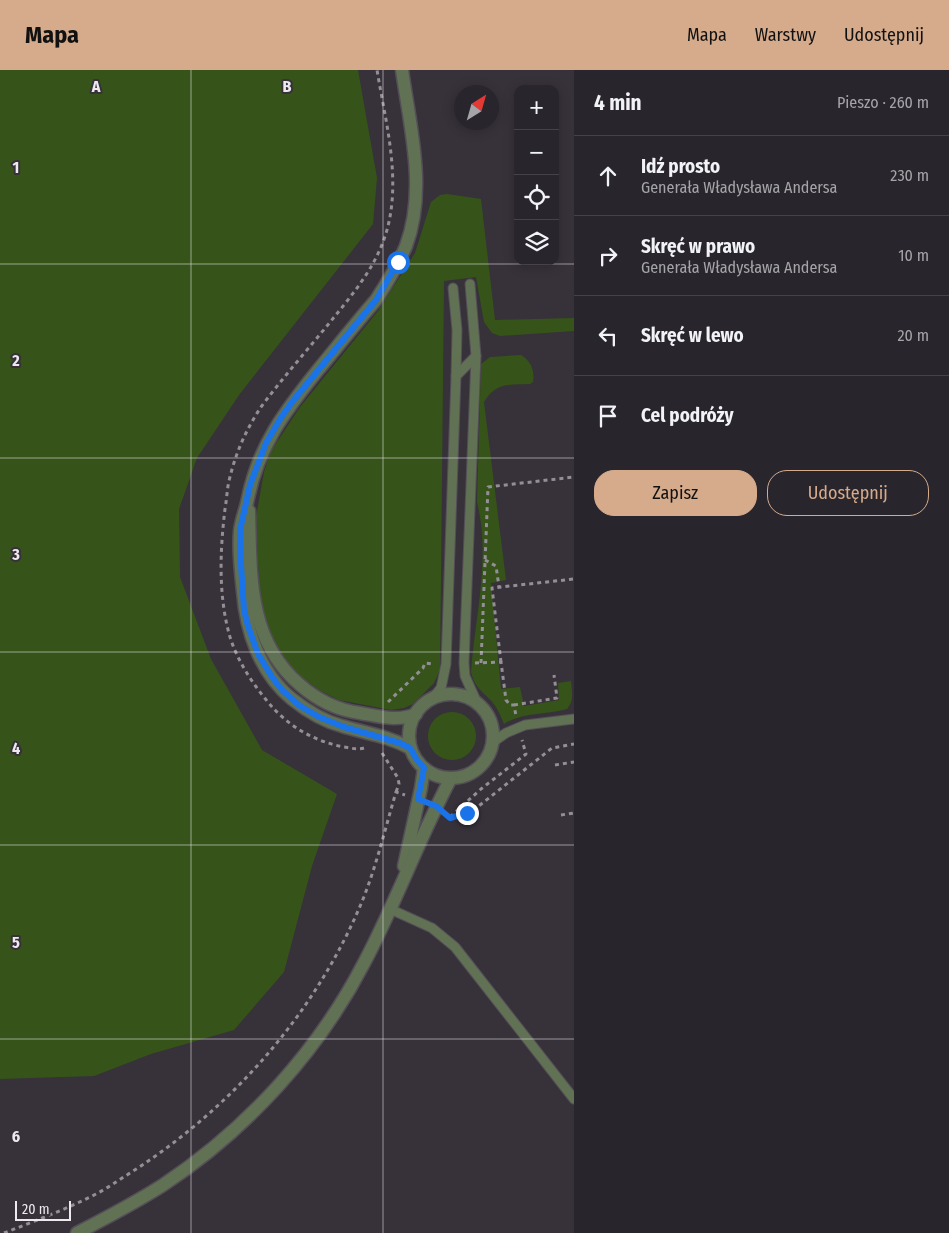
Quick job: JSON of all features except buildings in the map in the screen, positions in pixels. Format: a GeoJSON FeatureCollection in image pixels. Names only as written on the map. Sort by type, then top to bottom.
{"type":"FeatureCollection","features":[{"type":"Feature","properties":{"kind":"street"},"geometry":{"type":"LineString","coordinates":[[402,70],[416,185],[414,213],[406,246],[376,300],[282,416],[260,456],[250,485],[240,530],[244,610],[253,642],[265,667],[282,690],[290,698],[314,714],[344,727],[389,739],[410,748]]}},
{"type":"Feature","properties":{"kind":"street"},"geometry":{"type":"LineString","coordinates":[[248,497],[251,570],[256,609],[267,644],[286,671],[314,696],[336,708],[392,718],[409,717],[416,714]]}},
{"type":"Feature","properties":{"kind":"street"},"geometry":{"type":"LineString","coordinates":[[455,694],[478,704],[486,714],[492,726],[493,742],[484,762],[475,771],[464,776],[451,778],[436,776],[424,768],[417,760],[410,748],[410,725],[420,707],[430,700],[443,695],[455,694]]}},
{"type":"Feature","properties":{"kind":"street"},"geometry":{"type":"LineString","coordinates":[[400,885],[424,768]]}},
{"type":"Feature","properties":{"kind":"street"},"geometry":{"type":"LineString","coordinates":[[77,1233],[135,1203],[204,1156],[230,1135],[266,1100],[288,1075],[338,1008],[364,965],[436,806],[451,778]]}},
{"type":"Feature","properties":{"kind":"lane"},"geometry":{"type":"LineString","coordinates":[[470,284],[476,356],[464,663],[465,676],[478,704]]}},
{"type":"Feature","properties":{"kind":"lane"},"geometry":{"type":"LineString","coordinates":[[430,700],[441,688],[446,664],[457,330],[453,288]]}},
{"type":"Feature","properties":{"kind":"lane"},"geometry":{"type":"LineString","coordinates":[[456,376],[476,356]]}},
{"type":"Feature","properties":{"kind":"lane"},"geometry":{"type":"LineString","coordinates":[[493,742],[524,724],[574,719]]}},
{"type":"Feature","properties":{"kind":"lane"},"geometry":{"type":"LineString","coordinates":[[390,909],[432,928],[455,947],[574,1099]]}},
{"type":"Feature","properties":{"kind":"path"},"geometry":{"type":"LineString","coordinates":[[368,747],[359,750],[316,739],[287,721],[257,688],[241,662],[226,621],[221,549],[229,479],[234,461],[248,429],[262,407],[350,298],[369,270],[383,242],[391,210],[392,164],[377,70]]}},
{"type":"Feature","properties":{"kind":"path"},"geometry":{"type":"LineString","coordinates":[[481,663],[488,488],[574,478]]}},
{"type":"Feature","properties":{"kind":"path"},"geometry":{"type":"LineString","coordinates":[[485,560],[496,566],[499,587]]}},
{"type":"Feature","properties":{"kind":"path"},"geometry":{"type":"LineString","coordinates":[[554,675],[557,698],[514,705],[510,705],[506,700],[492,588],[574,579]]}},
{"type":"Feature","properties":{"kind":"path"},"geometry":{"type":"LineString","coordinates":[[464,663],[501,662]]}},
{"type":"Feature","properties":{"kind":"path"},"geometry":{"type":"LineString","coordinates":[[425,663],[446,664]]}},
{"type":"Feature","properties":{"kind":"path"},"geometry":{"type":"LineString","coordinates":[[450,818],[481,789],[526,754],[514,705]]}},
{"type":"Feature","properties":{"kind":"path"},"geometry":{"type":"LineString","coordinates":[[522,740],[531,739]]}},
{"type":"Feature","properties":{"kind":"path"},"geometry":{"type":"LineString","coordinates":[[450,818],[474,809],[552,748],[574,744]]}},
{"type":"Feature","properties":{"kind":"path"},"geometry":{"type":"LineString","coordinates":[[555,764],[574,762]]}},
{"type":"Feature","properties":{"kind":"path"},"geometry":{"type":"LineString","coordinates":[[4,1233],[42,1219],[98,1193],[161,1153],[237,1089],[295,1021],[331,964],[360,905],[396,792],[418,799]]}},
{"type":"Feature","properties":{"kind":"path"},"geometry":{"type":"LineString","coordinates":[[436,806],[450,818]]}},
{"type":"Feature","properties":{"kind":"path"},"geometry":{"type":"LineString","coordinates":[[561,815],[574,813]]}},
{"type":"Feature","properties":{"kind":"green space"},"geometry":{"type":"Polygon","coordinates":[[[0,70],[358,70],[377,178],[373,224],[239,395],[197,458],[179,509],[180,577],[211,659],[262,750],[337,794],[312,866],[284,972],[234,1030],[151,1054],[94,1076],[0,1079],[0,70]]]}},
{"type":"Feature","properties":{"kind":"green space"},"geometry":{"type":"Polygon","coordinates":[[[447,194],[481,199],[495,320],[574,318],[574,331],[500,336],[492,333],[484,322],[476,277],[444,281],[440,670],[434,683],[413,704],[391,710],[339,700],[319,690],[303,678],[285,660],[270,635],[260,601],[256,517],[264,472],[271,451],[300,407],[378,311],[415,253],[431,202],[440,195],[447,194]]]}},
{"type":"Feature","properties":{"kind":"green space"},"geometry":{"type":"Polygon","coordinates":[[[521,355],[532,367],[533,382],[498,388],[484,402],[506,580],[491,583],[501,689],[520,687],[524,706],[559,700],[558,683],[571,681],[572,696],[571,703],[567,709],[518,717],[504,724],[495,705],[477,686],[471,672],[481,587],[483,544],[477,502],[481,364],[490,357],[521,355]]]}},
{"type":"Feature","properties":{"kind":"green space"},"geometry":{"type":"Polygon","coordinates":[[[447,712],[457,712],[469,719],[476,731],[476,741],[469,753],[457,760],[447,760],[439,756],[432,749],[428,741],[428,731],[432,723],[439,716],[447,712]]]}},
{"type":"Feature","properties":{"kind":"route"},"geometry":{"type":"LineString","coordinates":[[398,262],[376,300],[282,416],[260,456],[250,485],[240,530],[244,610],[258,654],[272,677],[290,698],[308,711],[332,723],[389,739],[410,748],[424,768],[418,799],[436,806],[450,818],[467,813]]}}]}
